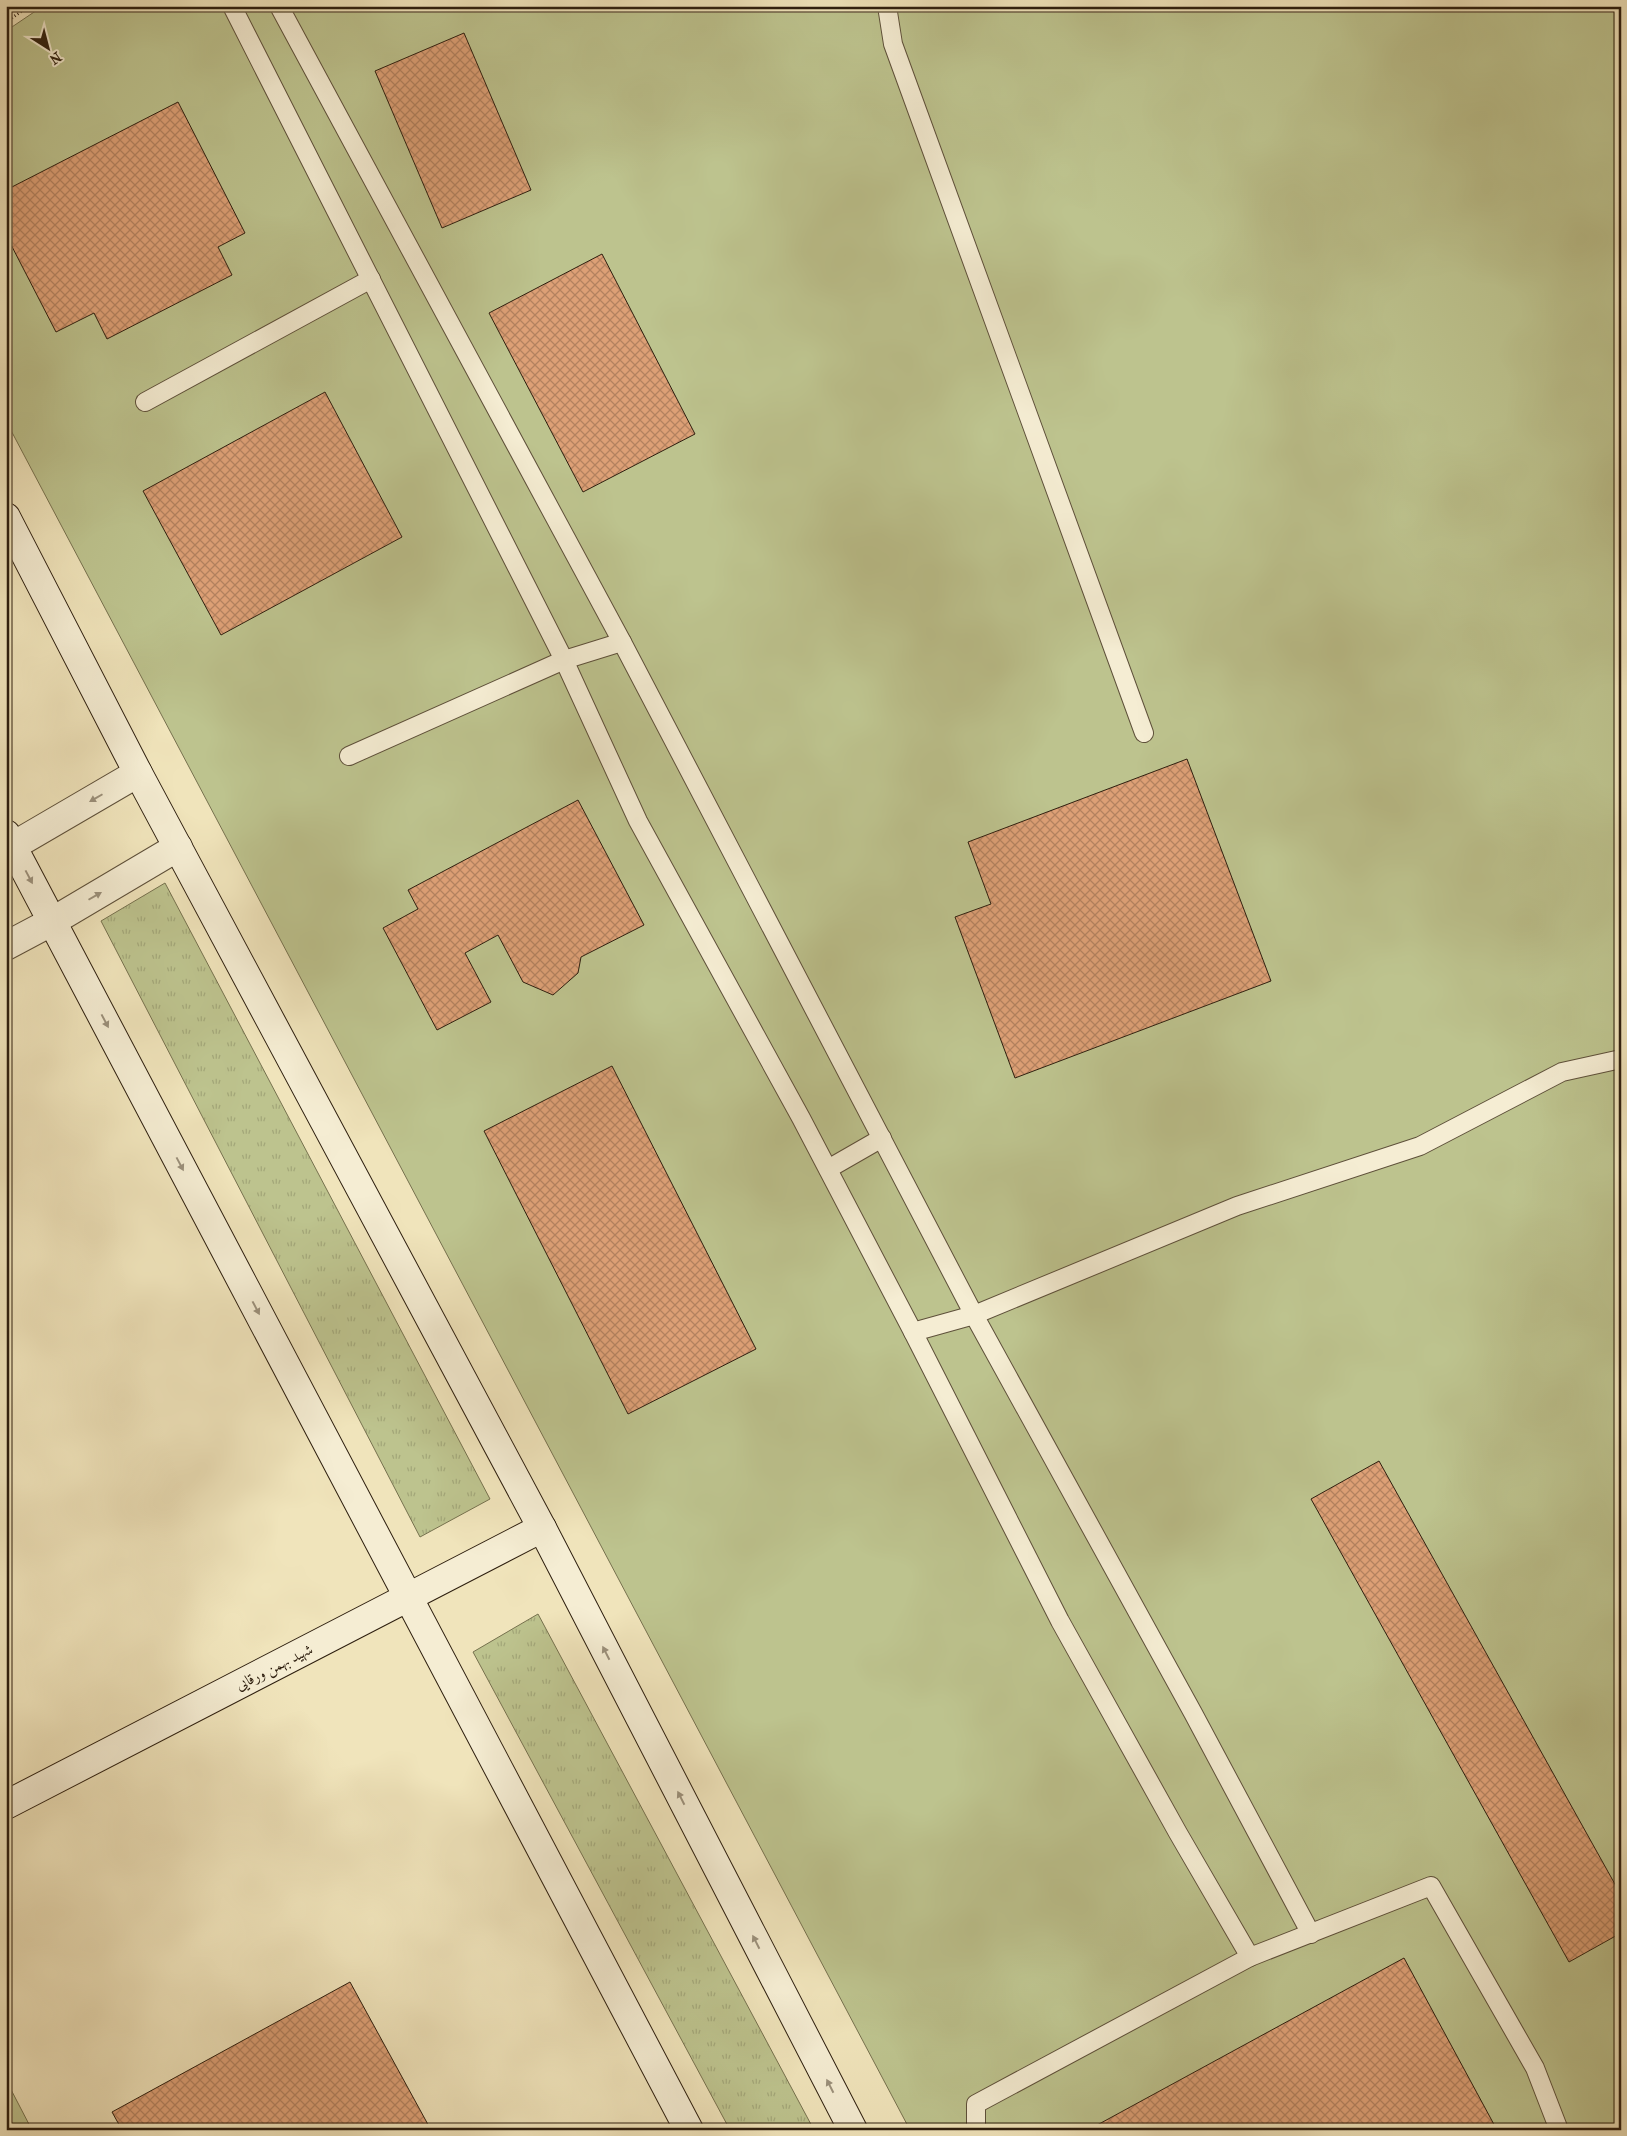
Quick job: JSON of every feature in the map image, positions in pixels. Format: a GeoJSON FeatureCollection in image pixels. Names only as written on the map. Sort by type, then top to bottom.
{"type":"FeatureCollection","features":[{"type":"Feature","properties":{"kind":"street"},"geometry":{"type":"LineString","coordinates":[[6,517],[138,773],[542,1528],[853,2130]]}},
{"type":"Feature","properties":{"kind":"street"},"geometry":{"type":"LineString","coordinates":[[138,773],[9,844],[53,921],[688,2130]]}},
{"type":"Feature","properties":{"kind":"street"},"geometry":{"type":"LineString","coordinates":[[6,946],[53,921],[178,847]]}},
{"type":"Feature","properties":{"kind":"street","name":"شهید بهمن ورقایی"},"geometry":{"type":"LineString","coordinates":[[6,1805],[542,1528]]}},
{"type":"Feature","properties":{"kind":"lane"},"geometry":{"type":"LineString","coordinates":[[232,6],[564,660],[638,821],[828,1170],[1060,1621],[1178,1833],[1250,1957]]}},
{"type":"Feature","properties":{"kind":"lane"},"geometry":{"type":"LineString","coordinates":[[279,6],[622,642],[974,1315],[1189,1704],[1311,1934]]}},
{"type":"Feature","properties":{"kind":"lane"},"geometry":{"type":"LineString","coordinates":[[887,6],[893,44],[1144,733]]}},
{"type":"Feature","properties":{"kind":"lane"},"geometry":{"type":"LineString","coordinates":[[145,402],[371,279]]}},
{"type":"Feature","properties":{"kind":"lane"},"geometry":{"type":"LineString","coordinates":[[349,756],[564,660],[622,642]]}},
{"type":"Feature","properties":{"kind":"lane"},"geometry":{"type":"LineString","coordinates":[[913,1332],[974,1315],[1236,1206],[1420,1146],[1562,1072],[1621,1059]]}},
{"type":"Feature","properties":{"kind":"lane"},"geometry":{"type":"LineString","coordinates":[[828,1170],[882,1138]]}},
{"type":"Feature","properties":{"kind":"lane"},"geometry":{"type":"LineString","coordinates":[[976,2130],[976,2104],[1250,1957],[1431,1886],[1535,2068],[1559,2130]]}},
{"type":"Feature","properties":{"kind":"path"},"geometry":{"type":"LineString","coordinates":[[6,22],[29,6]]}},
{"type":"Feature","properties":{"kind":"green space"},"geometry":{"type":"Polygon","coordinates":[[[43,6],[1621,6],[1621,2130],[910,2130],[6,421],[6,31],[43,6]]]}},
{"type":"Feature","properties":{"kind":"green space"},"geometry":{"type":"Polygon","coordinates":[[[165,883],[490,1499],[420,1537],[101,921],[165,883]]]}},
{"type":"Feature","properties":{"kind":"green space"},"geometry":{"type":"Polygon","coordinates":[[[538,1614],[814,2130],[730,2130],[473,1652],[538,1614]]]}},
{"type":"Feature","properties":{"kind":"green space"},"geometry":{"type":"Polygon","coordinates":[[[6,2080],[32,2130],[6,2130],[6,2080]]]}},
{"type":"Feature","properties":{"kind":"building"},"geometry":{"type":"Polygon","coordinates":[[[464,33],[531,190],[442,228],[375,71],[464,33]]]}},
{"type":"Feature","properties":{"kind":"building"},"geometry":{"type":"Polygon","coordinates":[[[178,102],[245,233],[218,247],[232,275],[107,339],[94,313],[56,332],[6,235],[6,190],[178,102]]]}},
{"type":"Feature","properties":{"kind":"building"},"geometry":{"type":"Polygon","coordinates":[[[602,254],[695,434],[583,492],[489,313],[602,254]]]}},
{"type":"Feature","properties":{"kind":"building"},"geometry":{"type":"Polygon","coordinates":[[[325,392],[402,537],[221,635],[143,491],[325,392]]]}},
{"type":"Feature","properties":{"kind":"building"},"geometry":{"type":"Polygon","coordinates":[[[1187,759],[1271,981],[1015,1078],[955,917],[991,904],[968,842],[1187,759]]]}},
{"type":"Feature","properties":{"kind":"building"},"geometry":{"type":"Polygon","coordinates":[[[578,800],[644,925],[581,957],[578,973],[553,995],[523,982],[498,935],[465,953],[491,1002],[437,1030],[383,928],[418,909],[408,890],[578,800]]]}},
{"type":"Feature","properties":{"kind":"building"},"geometry":{"type":"Polygon","coordinates":[[[612,1066],[756,1349],[628,1414],[484,1131],[612,1066]]]}},
{"type":"Feature","properties":{"kind":"building"},"geometry":{"type":"Polygon","coordinates":[[[1379,1461],[1621,1895],[1621,1933],[1569,1962],[1311,1499],[1379,1461]]]}},
{"type":"Feature","properties":{"kind":"building"},"geometry":{"type":"Polygon","coordinates":[[[1404,1958],[1497,2130],[1088,2130],[1404,1958]]]}},
{"type":"Feature","properties":{"kind":"building"},"geometry":{"type":"Polygon","coordinates":[[[350,1982],[431,2130],[122,2130],[112,2112],[350,1982]]]}}]}
